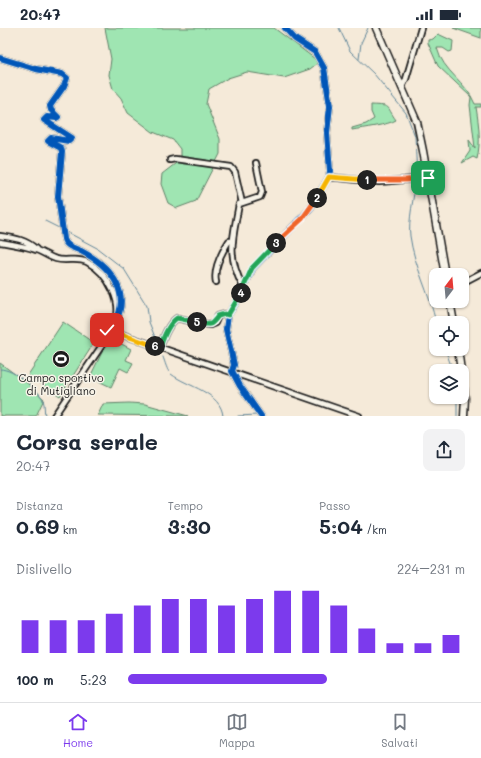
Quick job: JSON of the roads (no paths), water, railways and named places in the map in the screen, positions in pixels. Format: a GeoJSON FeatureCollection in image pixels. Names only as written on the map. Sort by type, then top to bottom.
{"type":"FeatureCollection","features":[{"type":"Feature","properties":{"kind":"main road"},"geometry":{"type":"LineString","coordinates":[[376,28],[417,122],[444,268]]}},
{"type":"Feature","properties":{"kind":"main road"},"geometry":{"type":"LineString","coordinates":[[464,416],[465,404]]}},
{"type":"Feature","properties":{"kind":"street"},"geometry":{"type":"LineString","coordinates":[[260,414],[240,386],[232,371],[234,365],[226,329],[228,315],[256,263],[310,209],[329,177],[330,171],[327,133],[330,106],[324,68],[315,52],[295,39],[285,28]]}},
{"type":"Feature","properties":{"kind":"street"},"geometry":{"type":"LineString","coordinates":[[402,87],[406,79],[421,28]]}},
{"type":"Feature","properties":{"kind":"street"},"geometry":{"type":"LineString","coordinates":[[0,58],[36,69],[62,74],[67,78],[64,86],[50,106],[51,110],[58,117],[46,117],[44,120],[72,138],[69,140],[51,138],[48,141],[61,148],[62,152],[58,196],[64,239],[66,244],[90,257],[115,279],[122,294],[122,302],[114,327]]}},
{"type":"Feature","properties":{"kind":"street"},"geometry":{"type":"LineString","coordinates":[[170,160],[175,159],[231,167],[235,172],[242,203]]}},
{"type":"Feature","properties":{"kind":"street"},"geometry":{"type":"LineString","coordinates":[[243,287],[233,266],[232,248],[239,204],[260,197],[262,192],[256,163]]}},
{"type":"Feature","properties":{"kind":"street"},"geometry":{"type":"LineString","coordinates":[[329,177],[379,182],[428,178]]}},
{"type":"Feature","properties":{"kind":"street"},"geometry":{"type":"LineString","coordinates":[[0,236],[29,243],[37,250]]}},
{"type":"Feature","properties":{"kind":"street"},"geometry":{"type":"LineString","coordinates":[[216,282],[214,275],[218,264],[226,245],[229,241],[233,241]]}},
{"type":"Feature","properties":{"kind":"street"},"geometry":{"type":"LineString","coordinates":[[0,242],[37,250],[55,258],[81,260],[99,271],[105,277],[113,290],[116,311],[114,327]]}},
{"type":"Feature","properties":{"kind":"street"},"geometry":{"type":"LineString","coordinates":[[469,279],[481,273]]}},
{"type":"Feature","properties":{"kind":"street"},"geometry":{"type":"LineString","coordinates":[[160,348],[173,321],[177,318],[210,325],[215,323],[218,316],[225,314],[228,315]]}},
{"type":"Feature","properties":{"kind":"street"},"geometry":{"type":"LineString","coordinates":[[54,416],[109,335],[107,330],[114,327],[160,348],[259,380],[266,385],[359,416]]}},
{"type":"Feature","properties":{"kind":"waterway"},"geometry":{"type":"LineString","coordinates":[[339,28],[350,51],[374,74],[406,113],[415,136],[417,177]]}},
{"type":"Feature","properties":{"kind":"waterway"},"geometry":{"type":"LineString","coordinates":[[359,59],[361,43],[368,28]]}},
{"type":"Feature","properties":{"kind":"waterway"},"geometry":{"type":"LineString","coordinates":[[416,180],[410,216],[410,236],[415,258],[434,316]]}},
{"type":"Feature","properties":{"kind":"waterway"},"geometry":{"type":"LineString","coordinates":[[45,221],[59,228]]}},
{"type":"Feature","properties":{"kind":"waterway"},"geometry":{"type":"LineString","coordinates":[[65,231],[97,248],[124,269],[147,306],[149,322],[158,345]]}},
{"type":"Feature","properties":{"kind":"waterway"},"geometry":{"type":"LineString","coordinates":[[448,356],[450,364]]}},
{"type":"Feature","properties":{"kind":"waterway"},"geometry":{"type":"LineString","coordinates":[[163,357],[167,369],[171,374],[210,396],[221,408],[223,416]]}},
{"type":"Feature","properties":{"kind":"waterway"},"geometry":{"type":"LineString","coordinates":[[0,369],[12,372],[36,390],[43,400],[45,416]]}},
{"type":"Feature","properties":{"kind":"waterway"},"geometry":{"type":"LineString","coordinates":[[457,404],[457,416]]}},
{"type":"Feature","properties":{"kind":"waterway"},"geometry":{"type":"LineString","coordinates":[[238,416],[257,415]]}},
{"type":"Feature","properties":{"kind":"place","name":"Campo sportivo di Mutigliano"},"geometry":{"type":"Point","coordinates":[61,359]}}]}
